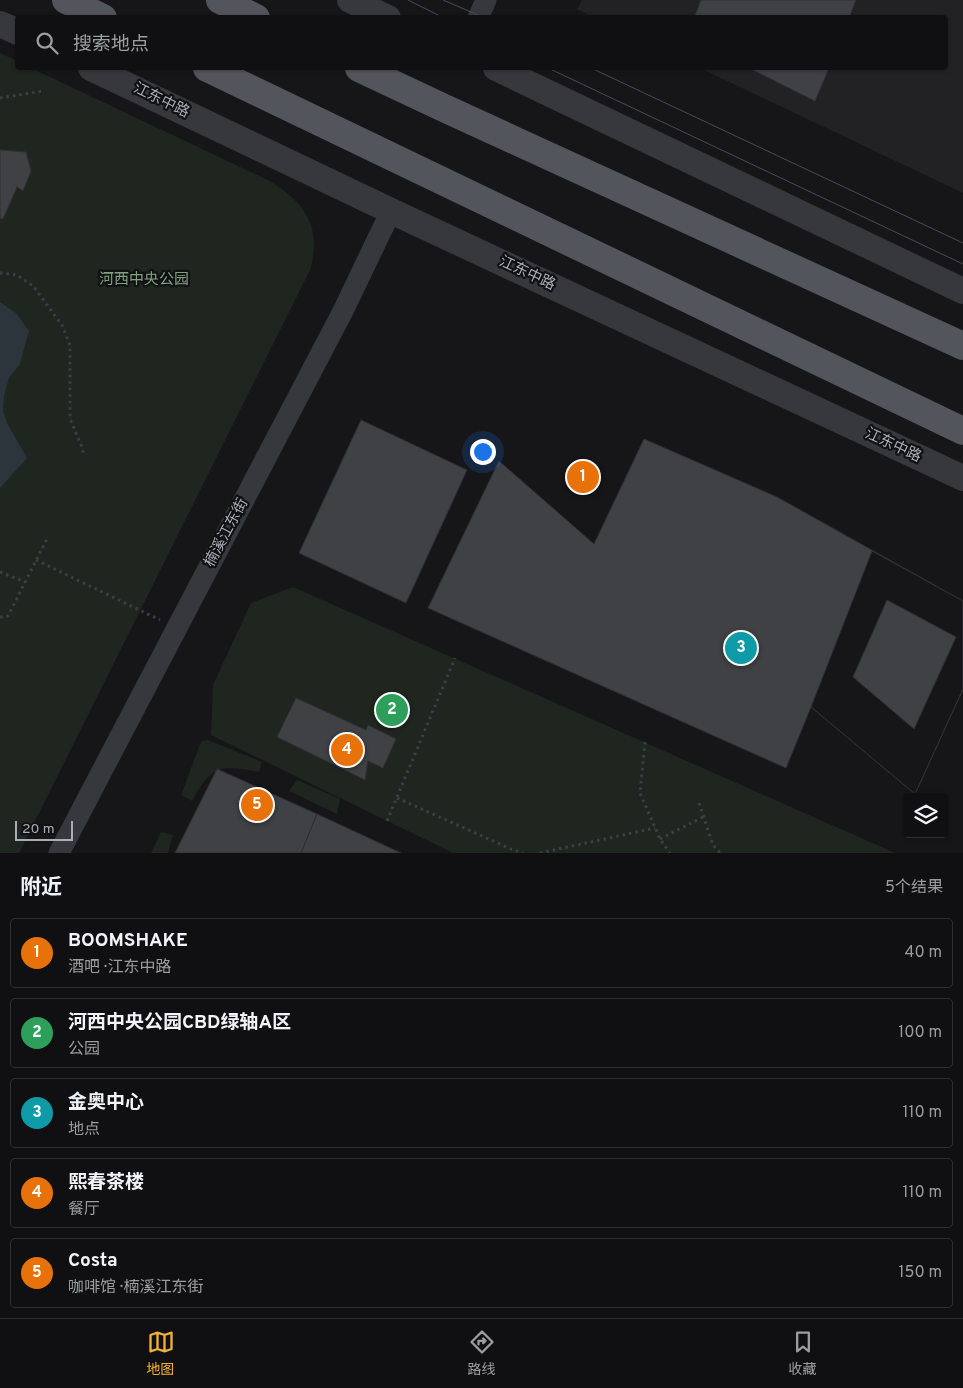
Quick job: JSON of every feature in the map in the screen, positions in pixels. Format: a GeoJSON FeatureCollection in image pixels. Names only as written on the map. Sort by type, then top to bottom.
{"type":"FeatureCollection","features":[{"type":"Feature","properties":{"kind":"main road"},"geometry":{"type":"LineString","coordinates":[[66,0],[97,15]]}},
{"type":"Feature","properties":{"kind":"main road"},"geometry":{"type":"LineString","coordinates":[[220,0],[250,15]]}},
{"type":"Feature","properties":{"kind":"main road"},"geometry":{"type":"LineString","coordinates":[[211,70],[963,430]]}},
{"type":"Feature","properties":{"kind":"main road"},"geometry":{"type":"LineString","coordinates":[[363,70],[963,346]]}},
{"type":"Feature","properties":{"kind":"street"},"geometry":{"type":"LineString","coordinates":[[350,0],[382,15]]}},
{"type":"Feature","properties":{"kind":"street"},"geometry":{"type":"LineString","coordinates":[[479,15],[486,0]]}},
{"type":"Feature","properties":{"kind":"street"},"geometry":{"type":"LineString","coordinates":[[0,24],[15,31]]}},
{"type":"Feature","properties":{"kind":"street","name":"江东中路"},"geometry":{"type":"LineString","coordinates":[[95,70],[963,478]]}},
{"type":"Feature","properties":{"kind":"street"},"geometry":{"type":"LineString","coordinates":[[500,70],[963,290]]}},
{"type":"Feature","properties":{"kind":"street","name":"楠溪江东街"},"geometry":{"type":"LineString","coordinates":[[59,853],[343,311],[391,210]]}},
{"type":"Feature","properties":{"kind":"path"},"geometry":{"type":"LineString","coordinates":[[0,98],[43,92]]}},
{"type":"Feature","properties":{"kind":"path"},"geometry":{"type":"LineString","coordinates":[[0,273],[17,275],[33,286],[62,325],[70,345],[70,419],[84,455]]}},
{"type":"Feature","properties":{"kind":"path"},"geometry":{"type":"LineString","coordinates":[[0,617],[8,616],[48,537]]}},
{"type":"Feature","properties":{"kind":"path"},"geometry":{"type":"LineString","coordinates":[[36,560],[177,628]]}},
{"type":"Feature","properties":{"kind":"path"},"geometry":{"type":"LineString","coordinates":[[0,572],[26,582]]}},
{"type":"Feature","properties":{"kind":"path"},"geometry":{"type":"LineString","coordinates":[[387,821],[454,658]]}},
{"type":"Feature","properties":{"kind":"path"},"geometry":{"type":"LineString","coordinates":[[645,742],[640,793],[660,840],[670,853]]}},
{"type":"Feature","properties":{"kind":"path"},"geometry":{"type":"LineString","coordinates":[[397,798],[523,853]]}},
{"type":"Feature","properties":{"kind":"path"},"geometry":{"type":"LineString","coordinates":[[699,803],[714,845],[720,853]]}},
{"type":"Feature","properties":{"kind":"path"},"geometry":{"type":"LineString","coordinates":[[660,840],[704,817]]}},
{"type":"Feature","properties":{"kind":"path"},"geometry":{"type":"LineString","coordinates":[[540,853],[655,828]]}},
{"type":"Feature","properties":{"kind":"shaded area"},"geometry":{"type":"Polygon","coordinates":[[[582,0],[963,0],[963,193],[704,70],[948,70],[948,15],[589,15],[577,9],[582,0]]]}},
{"type":"Feature","properties":{"kind":"shaded area"},"geometry":{"type":"Polygon","coordinates":[[[0,302],[16,313],[29,331],[20,364],[9,378],[4,396],[3,411],[8,425],[27,458],[0,488],[0,302]]]}},
{"type":"Feature","properties":{"kind":"green space","name":"河西中央公园"},"geometry":{"type":"Polygon","coordinates":[[[0,53],[15,60],[15,70],[35,70],[270,181],[287,193],[301,207],[310,224],[314,245],[311,268],[19,853],[0,853],[0,53]]]}},
{"type":"Feature","properties":{"kind":"green space"},"geometry":{"type":"Polygon","coordinates":[[[293,587],[895,853],[453,853],[211,735],[213,685],[251,603],[293,587]]]}},
{"type":"Feature","properties":{"kind":"green space"},"geometry":{"type":"Polygon","coordinates":[[[208,740],[262,762],[259,772],[234,769],[218,770],[205,780],[192,801],[181,795],[199,747],[202,741],[208,740]]]}},
{"type":"Feature","properties":{"kind":"green space"},"geometry":{"type":"Polygon","coordinates":[[[297,780],[340,799],[337,814],[289,791],[297,780]]]}},
{"type":"Feature","properties":{"kind":"green space"},"geometry":{"type":"Polygon","coordinates":[[[161,832],[173,835],[168,853],[151,853],[161,832]]]}},
{"type":"Feature","properties":{"kind":"building"},"geometry":{"type":"Polygon","coordinates":[[[701,0],[856,0],[850,15],[695,15],[701,0]]]}},
{"type":"Feature","properties":{"kind":"building"},"geometry":{"type":"Polygon","coordinates":[[[753,70],[828,70],[815,101],[753,70]]]}},
{"type":"Feature","properties":{"kind":"building"},"geometry":{"type":"Polygon","coordinates":[[[0,150],[26,152],[31,171],[23,191],[17,187],[3,219],[0,218],[0,150]]]}},
{"type":"Feature","properties":{"kind":"building"},"geometry":{"type":"Polygon","coordinates":[[[361,420],[467,470],[406,603],[299,553],[361,420]]]}},
{"type":"Feature","properties":{"kind":"building"},"geometry":{"type":"Polygon","coordinates":[[[644,439],[777,497],[963,601],[963,689],[915,793],[811,707],[786,768],[428,608],[499,461],[594,544],[644,439]]]}},
{"type":"Feature","properties":{"kind":"building"},"geometry":{"type":"Polygon","coordinates":[[[872,551],[963,601],[963,689],[914,793],[811,707],[872,551]],[[887,600],[853,677],[914,729],[956,637],[887,600]]]}},
{"type":"Feature","properties":{"kind":"building"},"geometry":{"type":"Polygon","coordinates":[[[296,698],[366,730],[368,725],[396,739],[383,768],[368,761],[365,780],[277,737],[296,698]]]}},
{"type":"Feature","properties":{"kind":"building"},"geometry":{"type":"Polygon","coordinates":[[[217,769],[317,814],[301,853],[175,853],[217,769]]]}},
{"type":"Feature","properties":{"kind":"building"},"geometry":{"type":"Polygon","coordinates":[[[317,814],[401,853],[301,853],[317,814]]]}},
{"type":"Feature","properties":{"kind":"tram line"},"geometry":{"type":"LineString","coordinates":[[408,0],[438,15]]}},
{"type":"Feature","properties":{"kind":"tram line"},"geometry":{"type":"LineString","coordinates":[[443,0],[478,15]]}},
{"type":"Feature","properties":{"kind":"tram line"},"geometry":{"type":"LineString","coordinates":[[552,70],[963,264]]}},
{"type":"Feature","properties":{"kind":"tram line"},"geometry":{"type":"LineString","coordinates":[[595,70],[963,243]]}},
{"type":"Feature","properties":{"kind":"place","name":"BOOMSHAKE"},"geometry":{"type":"Point","coordinates":[583,477]}},
{"type":"Feature","properties":{"kind":"place","name":"金奥中心"},"geometry":{"type":"Point","coordinates":[741,648]}},
{"type":"Feature","properties":{"kind":"place","name":"河西中央公园CBD绿轴A区"},"geometry":{"type":"Point","coordinates":[392,710]}},
{"type":"Feature","properties":{"kind":"place","name":"熙春茶楼"},"geometry":{"type":"Point","coordinates":[347,750]}},
{"type":"Feature","properties":{"kind":"place","name":"Costa"},"geometry":{"type":"Point","coordinates":[257,805]}}]}
